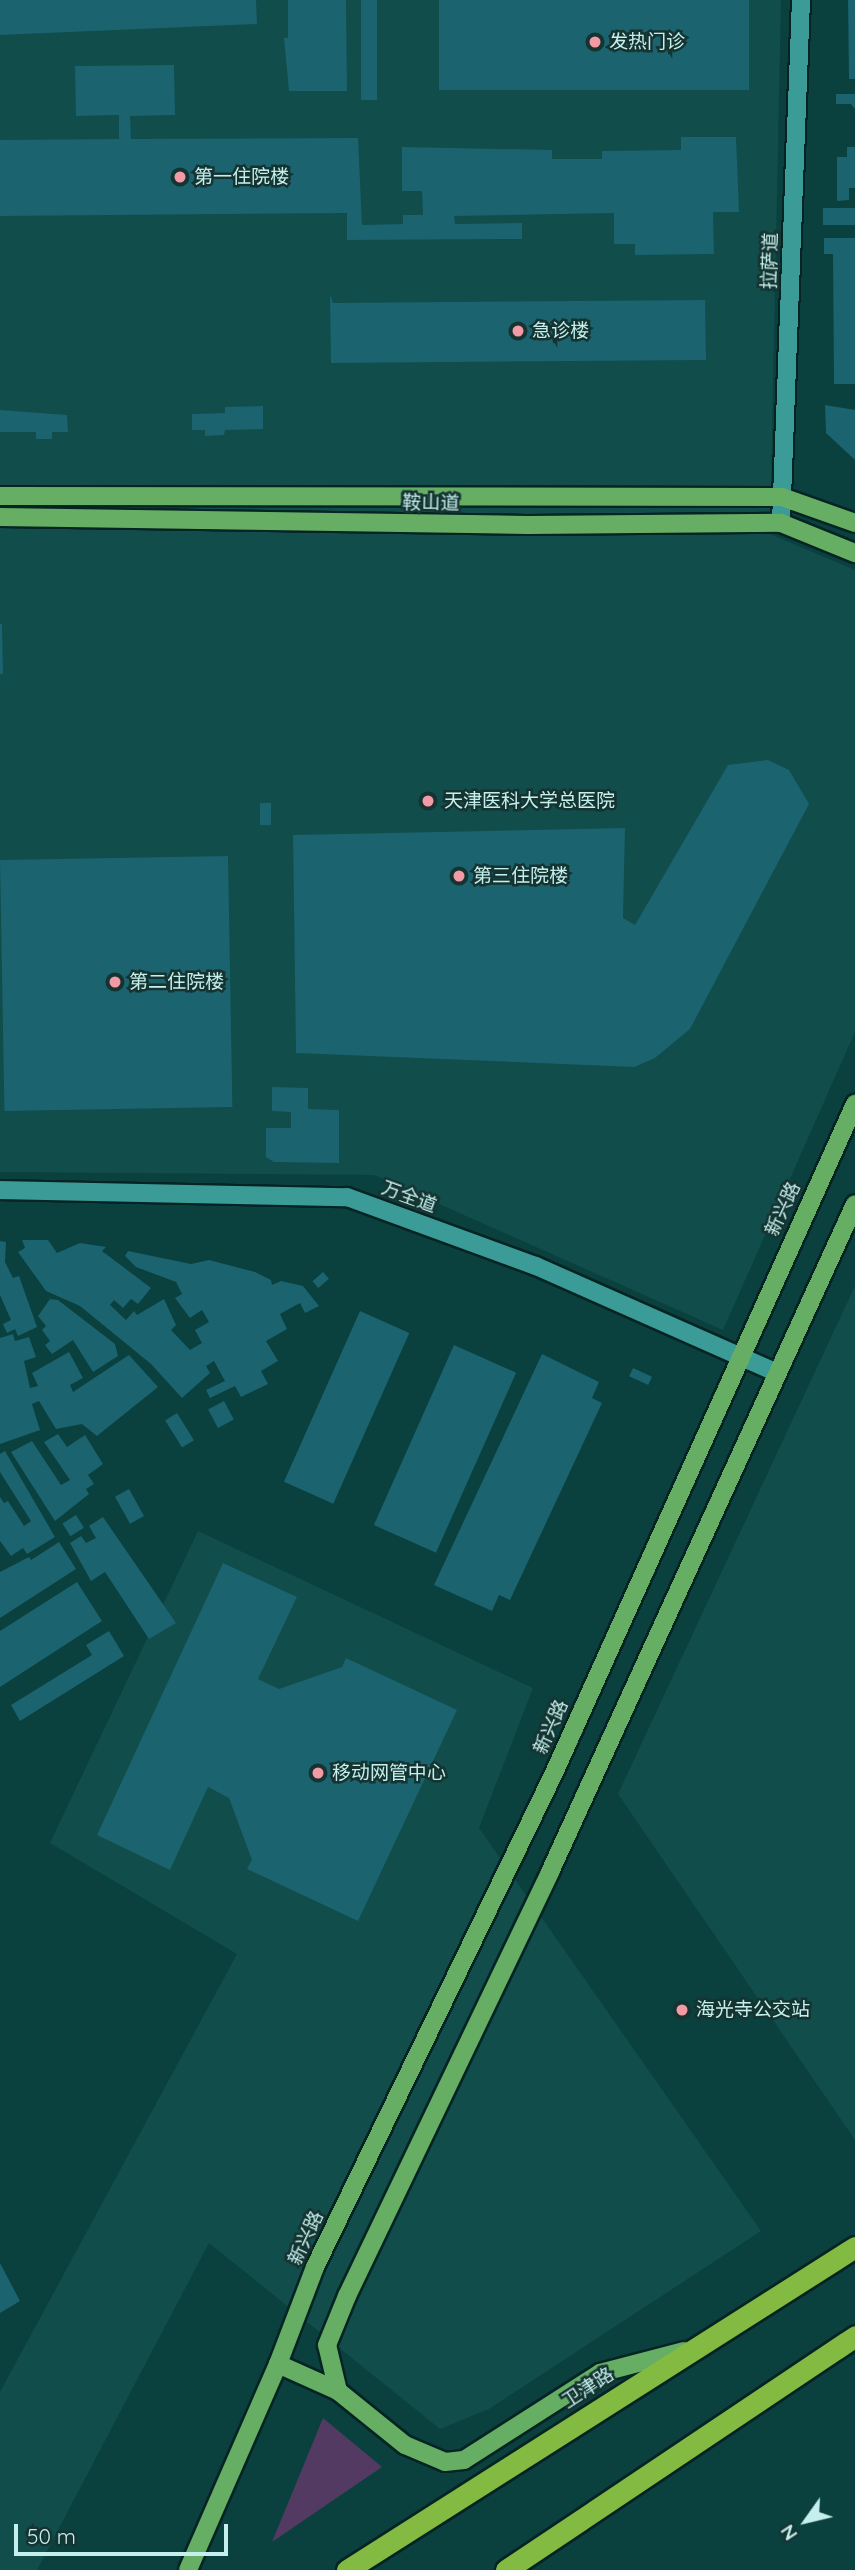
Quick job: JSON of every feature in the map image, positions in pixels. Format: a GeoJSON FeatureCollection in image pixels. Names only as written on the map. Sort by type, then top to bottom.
{"type":"FeatureCollection","features":[{"type":"Feature","properties":{"kind":"highway","name":"卫津路"},"geometry":{"type":"LineString","coordinates":[[347,2570],[855,2246]]}},
{"type":"Feature","properties":{"kind":"highway"},"geometry":{"type":"LineString","coordinates":[[506,2570],[855,2336]]}},
{"type":"Feature","properties":{"kind":"main road","name":"鞍山道"},"geometry":{"type":"LineString","coordinates":[[0,496],[782,497],[855,523]]}},
{"type":"Feature","properties":{"kind":"main road","name":"鞍山道"},"geometry":{"type":"LineString","coordinates":[[0,517],[528,525],[781,523],[855,554]]}},
{"type":"Feature","properties":{"kind":"main road","name":"新兴路"},"geometry":{"type":"LineString","coordinates":[[278,2364],[315,2267],[554,1773],[738,1354],[855,1104]]}},
{"type":"Feature","properties":{"kind":"main road"},"geometry":{"type":"LineString","coordinates":[[338,2390],[327,2346],[346,2296],[555,1860],[775,1372],[855,1204]]}},
{"type":"Feature","properties":{"kind":"main road"},"geometry":{"type":"LineString","coordinates":[[188,2570],[278,2364],[338,2390],[405,2445],[445,2462],[464,2460],[600,2373],[691,2350]]}},
{"type":"Feature","properties":{"kind":"street","name":"拉萨道"},"geometry":{"type":"LineString","coordinates":[[781,523],[801,0]]}},
{"type":"Feature","properties":{"kind":"street","name":"万全道"},"geometry":{"type":"LineString","coordinates":[[0,1189],[347,1197],[536,1266],[775,1372]]}},
{"type":"Feature","properties":{"kind":"shaded area","name":"天津医科大学总医院"},"geometry":{"type":"Polygon","coordinates":[[[0,0],[781,0],[770,534],[855,570],[855,1032],[723,1330],[374,1175],[0,1172],[0,0]]]}},
{"type":"Feature","properties":{"kind":"shaded area"},"geometry":{"type":"Polygon","coordinates":[[[855,1286],[855,2140],[618,1794],[855,1286]]]}},
{"type":"Feature","properties":{"kind":"shaded area"},"geometry":{"type":"Polygon","coordinates":[[[198,1531],[533,1688],[479,1828],[761,2231],[489,2409],[440,2429],[209,2243],[37,2570],[0,2570],[0,2392],[237,1954],[50,1843],[198,1531]]]}},
{"type":"Feature","properties":{"kind":"shaded area"},"geometry":{"type":"Polygon","coordinates":[[[323,2418],[382,2467],[272,2542],[323,2418]]]}},
{"type":"Feature","properties":{"kind":"building"},"geometry":{"type":"Polygon","coordinates":[[[0,0],[256,0],[257,24],[0,35],[0,0]]]}},
{"type":"Feature","properties":{"kind":"building"},"geometry":{"type":"Polygon","coordinates":[[[288,0],[346,0],[347,91],[289,91],[284,38],[288,38],[288,0]]]}},
{"type":"Feature","properties":{"kind":"building"},"geometry":{"type":"Polygon","coordinates":[[[361,0],[377,0],[377,100],[361,100],[361,0]]]}},
{"type":"Feature","properties":{"kind":"building","name":"发热门诊"},"geometry":{"type":"Polygon","coordinates":[[[439,0],[749,0],[749,90],[439,90],[439,0]]]}},
{"type":"Feature","properties":{"kind":"building"},"geometry":{"type":"Polygon","coordinates":[[[848,0],[855,0],[855,79],[849,79],[848,0]]]}},
{"type":"Feature","properties":{"kind":"building"},"geometry":{"type":"Polygon","coordinates":[[[174,65],[175,115],[130,116],[131,139],[358,138],[362,225],[403,224],[403,215],[423,215],[422,191],[402,191],[402,147],[552,150],[552,159],[602,159],[602,151],[681,150],[681,137],[736,137],[739,212],[713,212],[714,254],[635,255],[635,244],[614,244],[614,213],[454,216],[455,224],[522,223],[522,239],[347,240],[347,213],[0,216],[0,140],[119,139],[119,115],[76,116],[75,66],[174,65]]]}},
{"type":"Feature","properties":{"kind":"building"},"geometry":{"type":"Polygon","coordinates":[[[836,94],[855,94],[855,109],[851,104],[836,104],[836,94]]]}},
{"type":"Feature","properties":{"kind":"building"},"geometry":{"type":"Polygon","coordinates":[[[847,147],[855,147],[855,188],[849,188],[849,200],[837,201],[837,157],[847,157],[847,147]]]}},
{"type":"Feature","properties":{"kind":"building"},"geometry":{"type":"Polygon","coordinates":[[[823,208],[855,208],[855,225],[823,225],[823,208]]]}},
{"type":"Feature","properties":{"kind":"building"},"geometry":{"type":"Polygon","coordinates":[[[824,238],[855,238],[855,384],[834,384],[833,254],[824,254],[824,238]]]}},
{"type":"Feature","properties":{"kind":"building","name":"急诊楼"},"geometry":{"type":"Polygon","coordinates":[[[330,294],[333,303],[705,300],[706,360],[331,363],[330,294]]]}},
{"type":"Feature","properties":{"kind":"building"},"geometry":{"type":"Polygon","coordinates":[[[825,405],[855,410],[855,460],[826,433],[825,405]]]}},
{"type":"Feature","properties":{"kind":"building"},"geometry":{"type":"Polygon","coordinates":[[[263,406],[263,429],[225,430],[224,435],[205,436],[205,430],[192,430],[192,414],[225,413],[225,407],[263,406]]]}},
{"type":"Feature","properties":{"kind":"building"},"geometry":{"type":"Polygon","coordinates":[[[0,410],[67,415],[68,432],[52,432],[52,439],[36,439],[36,432],[0,432],[0,410]]]}},
{"type":"Feature","properties":{"kind":"building"},"geometry":{"type":"Polygon","coordinates":[[[2,624],[3,674],[0,674],[2,624]]]}},
{"type":"Feature","properties":{"kind":"building","name":"第三住院楼"},"geometry":{"type":"Polygon","coordinates":[[[768,760],[789,770],[809,804],[690,1029],[655,1058],[634,1067],[296,1053],[293,835],[625,828],[623,918],[635,925],[728,765],[768,760]]]}},
{"type":"Feature","properties":{"kind":"building"},"geometry":{"type":"Polygon","coordinates":[[[260,803],[271,803],[271,825],[260,825],[260,803]]]}},
{"type":"Feature","properties":{"kind":"building","name":"第二住院楼"},"geometry":{"type":"Polygon","coordinates":[[[228,856],[232,1107],[4,1111],[0,860],[228,856]]]}},
{"type":"Feature","properties":{"kind":"building"},"geometry":{"type":"Polygon","coordinates":[[[272,1087],[308,1088],[308,1109],[339,1110],[339,1163],[274,1162],[266,1157],[266,1128],[291,1128],[291,1112],[272,1111],[272,1087]]]}},
{"type":"Feature","properties":{"kind":"building"},"geometry":{"type":"Polygon","coordinates":[[[22,1240],[48,1240],[57,1253],[80,1243],[106,1247],[102,1251],[151,1288],[138,1304],[131,1299],[123,1308],[114,1300],[110,1305],[126,1320],[134,1311],[137,1315],[164,1299],[176,1325],[171,1330],[190,1350],[202,1343],[195,1330],[209,1322],[202,1310],[190,1318],[175,1298],[182,1294],[176,1282],[136,1267],[125,1256],[128,1251],[191,1264],[209,1260],[255,1272],[271,1280],[272,1285],[281,1281],[303,1286],[319,1306],[305,1313],[300,1303],[280,1314],[287,1329],[266,1341],[278,1361],[261,1371],[268,1384],[241,1397],[235,1386],[210,1398],[206,1390],[225,1381],[214,1361],[206,1366],[210,1373],[182,1398],[151,1364],[80,1306],[46,1291],[18,1252],[25,1248],[22,1240]]]}},
{"type":"Feature","properties":{"kind":"building"},"geometry":{"type":"Polygon","coordinates":[[[0,1241],[6,1242],[5,1262],[13,1278],[19,1276],[37,1327],[18,1336],[15,1329],[7,1333],[3,1324],[11,1320],[0,1295],[0,1241]]]}},
{"type":"Feature","properties":{"kind":"building"},"geometry":{"type":"Polygon","coordinates":[[[323,1272],[329,1279],[318,1288],[312,1281],[323,1272]]]}},
{"type":"Feature","properties":{"kind":"building"},"geometry":{"type":"Polygon","coordinates":[[[50,1299],[58,1300],[115,1344],[118,1356],[93,1372],[73,1340],[52,1354],[45,1345],[50,1341],[42,1330],[46,1326],[38,1316],[50,1299]]]}},
{"type":"Feature","properties":{"kind":"building"},"geometry":{"type":"Polygon","coordinates":[[[360,1311],[409,1333],[333,1504],[284,1482],[360,1311]]]}},
{"type":"Feature","properties":{"kind":"building"},"geometry":{"type":"Polygon","coordinates":[[[13,1334],[15,1341],[29,1337],[36,1357],[24,1361],[30,1388],[38,1386],[32,1373],[69,1352],[83,1378],[70,1385],[73,1392],[129,1355],[158,1387],[97,1436],[82,1424],[56,1429],[39,1401],[32,1404],[40,1430],[0,1444],[0,1338],[13,1334]]]}},
{"type":"Feature","properties":{"kind":"building"},"geometry":{"type":"Polygon","coordinates":[[[454,1345],[516,1373],[436,1553],[374,1525],[454,1345]]]}},
{"type":"Feature","properties":{"kind":"building"},"geometry":{"type":"Polygon","coordinates":[[[542,1354],[599,1382],[592,1398],[602,1403],[510,1600],[499,1595],[492,1611],[434,1585],[542,1354]]]}},
{"type":"Feature","properties":{"kind":"building"},"geometry":{"type":"Polygon","coordinates":[[[633,1368],[652,1377],[648,1385],[629,1376],[633,1368]]]}},
{"type":"Feature","properties":{"kind":"building"},"geometry":{"type":"Polygon","coordinates":[[[224,1401],[234,1420],[218,1428],[208,1409],[224,1401]]]}},
{"type":"Feature","properties":{"kind":"building"},"geometry":{"type":"Polygon","coordinates":[[[177,1413],[194,1440],[182,1448],[165,1420],[177,1413]]]}},
{"type":"Feature","properties":{"kind":"building"},"geometry":{"type":"Polygon","coordinates":[[[58,1434],[67,1447],[85,1435],[103,1464],[88,1475],[94,1484],[86,1489],[89,1494],[55,1521],[11,1452],[32,1441],[61,1485],[70,1480],[44,1442],[58,1434]]]}},
{"type":"Feature","properties":{"kind":"building"},"geometry":{"type":"Polygon","coordinates":[[[5,1451],[55,1537],[27,1554],[23,1548],[11,1556],[0,1541],[0,1497],[4,1503],[8,1501],[24,1526],[31,1521],[0,1472],[0,1454],[5,1451]]]}},
{"type":"Feature","properties":{"kind":"building"},"geometry":{"type":"Polygon","coordinates":[[[129,1489],[144,1516],[130,1524],[115,1497],[129,1489]]]}},
{"type":"Feature","properties":{"kind":"building"},"geometry":{"type":"Polygon","coordinates":[[[76,1515],[84,1528],[70,1536],[62,1523],[76,1515]]]}},
{"type":"Feature","properties":{"kind":"building"},"geometry":{"type":"Polygon","coordinates":[[[103,1517],[176,1623],[149,1639],[105,1572],[91,1581],[70,1543],[81,1536],[86,1543],[96,1538],[89,1526],[103,1517]]]}},
{"type":"Feature","properties":{"kind":"building"},"geometry":{"type":"Polygon","coordinates":[[[59,1542],[76,1569],[0,1618],[0,1572],[29,1557],[31,1560],[59,1542]]]}},
{"type":"Feature","properties":{"kind":"building"},"geometry":{"type":"Polygon","coordinates":[[[223,1563],[297,1597],[258,1679],[279,1689],[342,1667],[346,1658],[457,1710],[358,1921],[247,1869],[252,1860],[229,1798],[208,1787],[170,1870],[97,1835],[223,1563]]]}},
{"type":"Feature","properties":{"kind":"building"},"geometry":{"type":"Polygon","coordinates":[[[77,1582],[102,1621],[0,1687],[0,1631],[77,1582]]]}},
{"type":"Feature","properties":{"kind":"building"},"geometry":{"type":"Polygon","coordinates":[[[109,1631],[124,1656],[20,1721],[11,1705],[92,1655],[86,1645],[109,1631]]]}},
{"type":"Feature","properties":{"kind":"building"},"geometry":{"type":"Polygon","coordinates":[[[0,2263],[20,2301],[0,2313],[0,2263]]]}},
{"type":"Feature","properties":{"kind":"place","name":"发热门诊"},"geometry":{"type":"Point","coordinates":[595,42]}},
{"type":"Feature","properties":{"kind":"place","name":"第一住院楼"},"geometry":{"type":"Point","coordinates":[180,177]}},
{"type":"Feature","properties":{"kind":"place","name":"急诊楼"},"geometry":{"type":"Point","coordinates":[518,331]}},
{"type":"Feature","properties":{"kind":"place","name":"天津医科大学总医院"},"geometry":{"type":"Point","coordinates":[428,801]}},
{"type":"Feature","properties":{"kind":"place","name":"第三住院楼"},"geometry":{"type":"Point","coordinates":[459,876]}},
{"type":"Feature","properties":{"kind":"place","name":"第二住院楼"},"geometry":{"type":"Point","coordinates":[115,982]}},
{"type":"Feature","properties":{"kind":"place","name":"移动网管中心"},"geometry":{"type":"Point","coordinates":[318,1773]}},
{"type":"Feature","properties":{"kind":"place","name":"海光寺公交站"},"geometry":{"type":"Point","coordinates":[682,2010]}}]}
